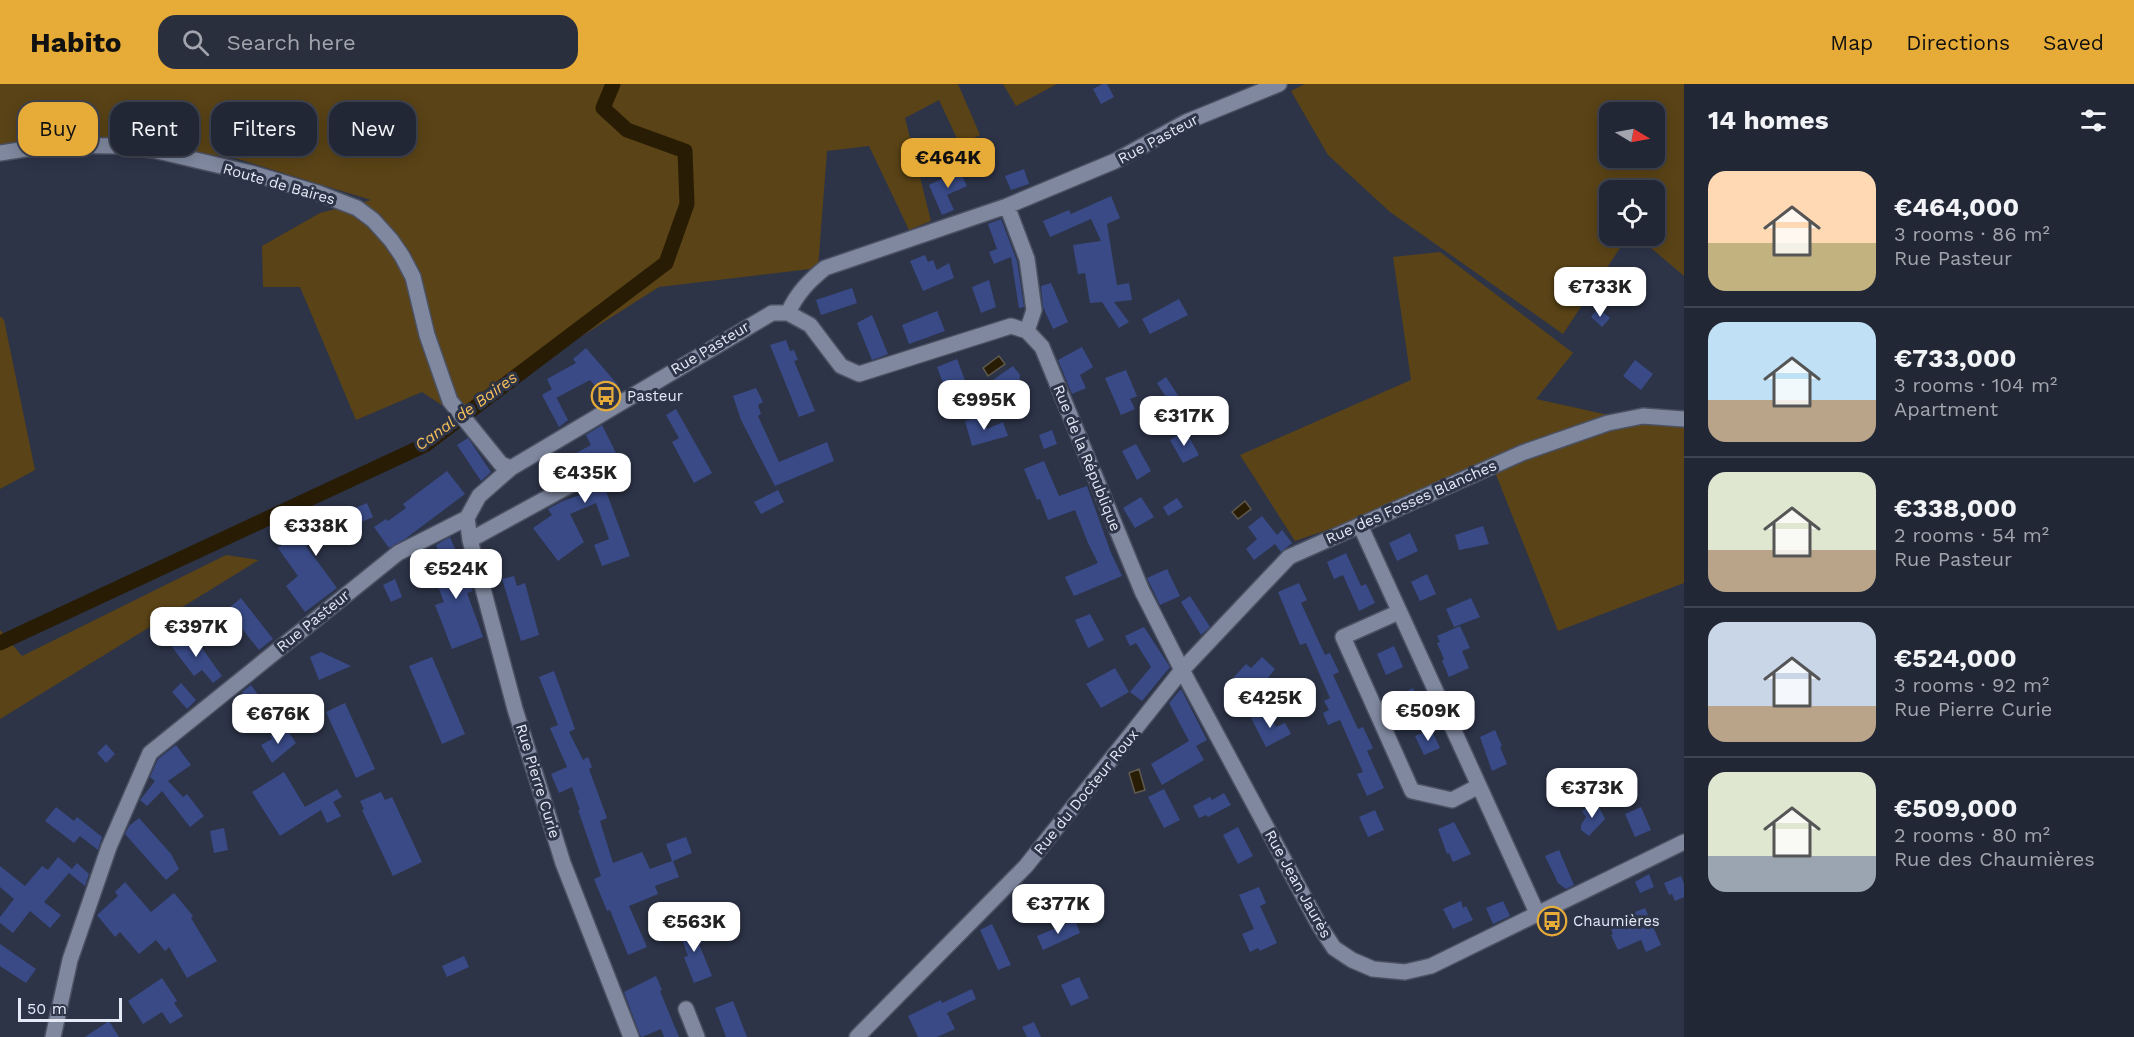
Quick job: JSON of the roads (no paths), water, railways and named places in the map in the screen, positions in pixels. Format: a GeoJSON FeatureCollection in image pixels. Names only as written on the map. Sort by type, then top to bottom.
{"type":"FeatureCollection","features":[{"type":"Feature","properties":{"kind":"street","name":"Rue Pasteur"},"geometry":{"type":"LineString","coordinates":[[53,1037],[70,960],[109,847],[150,753],[398,553],[467,518],[479,496],[511,468],[755,321],[772,313],[788,313],[794,299],[808,281],[825,268],[1007,206],[1115,161],[1186,122],[1278,84]]}},
{"type":"Feature","properties":{"kind":"street","name":"Route de Baires"},"geometry":{"type":"LineString","coordinates":[[0,153],[20,148],[51,145],[117,146],[153,150],[262,176],[357,208],[373,220],[391,240],[413,277],[427,334],[450,401],[501,464],[511,468]]}},
{"type":"Feature","properties":{"kind":"street"},"geometry":{"type":"LineString","coordinates":[[788,313],[810,325],[841,366],[859,374],[1011,326],[1027,331],[1034,310],[1027,260],[1007,206]]}},
{"type":"Feature","properties":{"kind":"street","name":"Rue de la République"},"geometry":{"type":"LineString","coordinates":[[1027,331],[1042,347],[1142,591],[1182,670]]}},
{"type":"Feature","properties":{"kind":"street","name":"Rue des Fosses Blanches"},"geometry":{"type":"LineString","coordinates":[[1182,670],[1289,557],[1522,453],[1608,423],[1643,416],[1684,419]]}},
{"type":"Feature","properties":{"kind":"street"},"geometry":{"type":"LineString","coordinates":[[470,540],[576,482]]}},
{"type":"Feature","properties":{"kind":"street","name":"Rue Pierre Curie"},"geometry":{"type":"LineString","coordinates":[[467,518],[470,540],[515,709],[563,863],[631,1037]]}},
{"type":"Feature","properties":{"kind":"street"},"geometry":{"type":"LineString","coordinates":[[1360,525],[1538,915]]}},
{"type":"Feature","properties":{"kind":"street"},"geometry":{"type":"LineString","coordinates":[[1399,612],[1342,637],[1412,791],[1452,800],[1479,786]]}},
{"type":"Feature","properties":{"kind":"street","name":"Rue Jean Jaurès"},"geometry":{"type":"LineString","coordinates":[[1182,670],[1334,948],[1352,960],[1373,969],[1405,972],[1431,966],[1684,842]]}},
{"type":"Feature","properties":{"kind":"street","name":"Rue du Docteur Roux"},"geometry":{"type":"LineString","coordinates":[[857,1037],[1026,866],[1182,670]]}},
{"type":"Feature","properties":{"kind":"street"},"geometry":{"type":"LineString","coordinates":[[686,1010],[697,1037]]}},
{"type":"Feature","properties":{"kind":"waterway","name":"Canal de Baires"},"geometry":{"type":"LineString","coordinates":[[0,643],[425,445],[666,263],[687,204],[685,151],[627,130],[603,108],[613,84]]}},
{"type":"Feature","properties":{"kind":"place","name":"Pasteur"},"geometry":{"type":"Point","coordinates":[606,396]}},
{"type":"Feature","properties":{"kind":"place","name":"Chaumières"},"geometry":{"type":"Point","coordinates":[1552,921]}}]}
